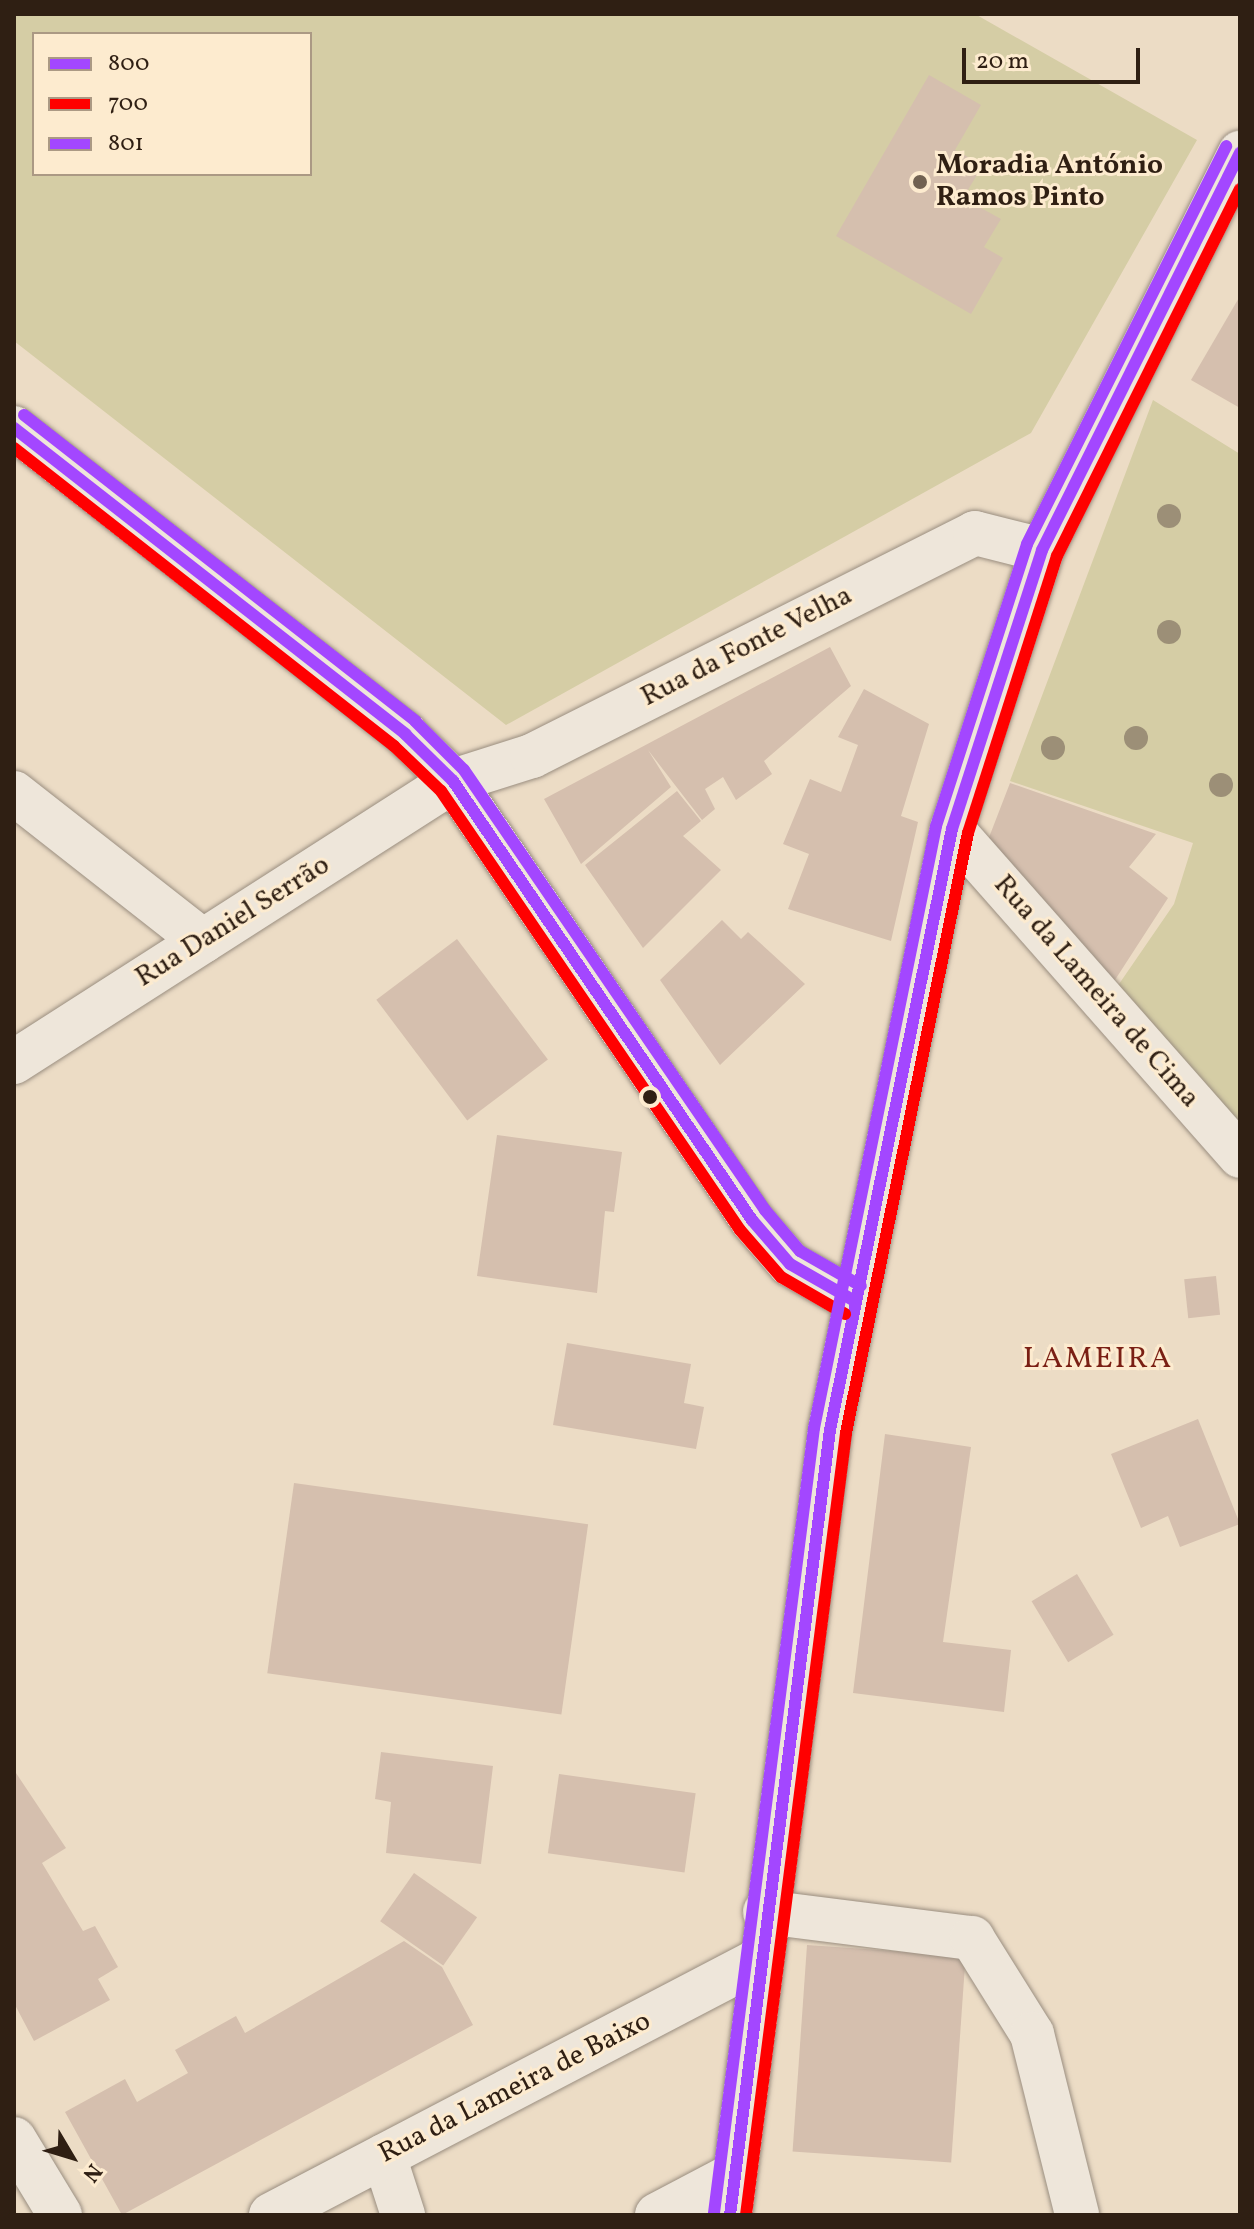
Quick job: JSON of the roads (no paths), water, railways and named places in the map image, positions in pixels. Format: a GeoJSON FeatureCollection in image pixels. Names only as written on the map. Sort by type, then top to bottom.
{"type":"FeatureCollection","features":[{"type":"Feature","properties":{"kind":"street"},"geometry":{"type":"LineString","coordinates":[[657,2215],[732,2194],[765,1912],[853,1300],[952,829],[1042,550],[1240,153]]}},
{"type":"Feature","properties":{"kind":"street"},"geometry":{"type":"LineString","coordinates":[[14,428],[405,734],[453,781],[752,1220],[790,1264],[853,1300]]}},
{"type":"Feature","properties":{"kind":"street","name":"Rua da Fonte Velha"},"geometry":{"type":"LineString","coordinates":[[453,781],[532,756],[975,533],[1042,550]]}},
{"type":"Feature","properties":{"kind":"street","name":"Rua Daniel Serrão"},"geometry":{"type":"LineString","coordinates":[[14,1062],[453,781]]}},
{"type":"Feature","properties":{"kind":"street"},"geometry":{"type":"LineString","coordinates":[[14,793],[203,941]]}},
{"type":"Feature","properties":{"kind":"street","name":"Rua da Lameira de Cima"},"geometry":{"type":"LineString","coordinates":[[952,829],[1240,1156]]}},
{"type":"Feature","properties":{"kind":"street"},"geometry":{"type":"LineString","coordinates":[[765,1912],[972,1938],[1032,2034],[1077,2215]]}},
{"type":"Feature","properties":{"kind":"street","name":"Rua da Lameira de Baixo"},"geometry":{"type":"LineString","coordinates":[[271,2215],[759,1960]]}},
{"type":"Feature","properties":{"kind":"street"},"geometry":{"type":"LineString","coordinates":[[14,2139],[60,2215]]}},
{"type":"Feature","properties":{"kind":"street"},"geometry":{"type":"LineString","coordinates":[[384,2156],[403,2215]]}},
{"type":"Feature","properties":{"kind":"place","name":"Moradia António Ramos Pinto"},"geometry":{"type":"Point","coordinates":[920,182]}},
{"type":"Feature","properties":{"kind":"district","name":"LAMEIRA"},"geometry":{"type":"Point","coordinates":[1098,1359]}}]}
